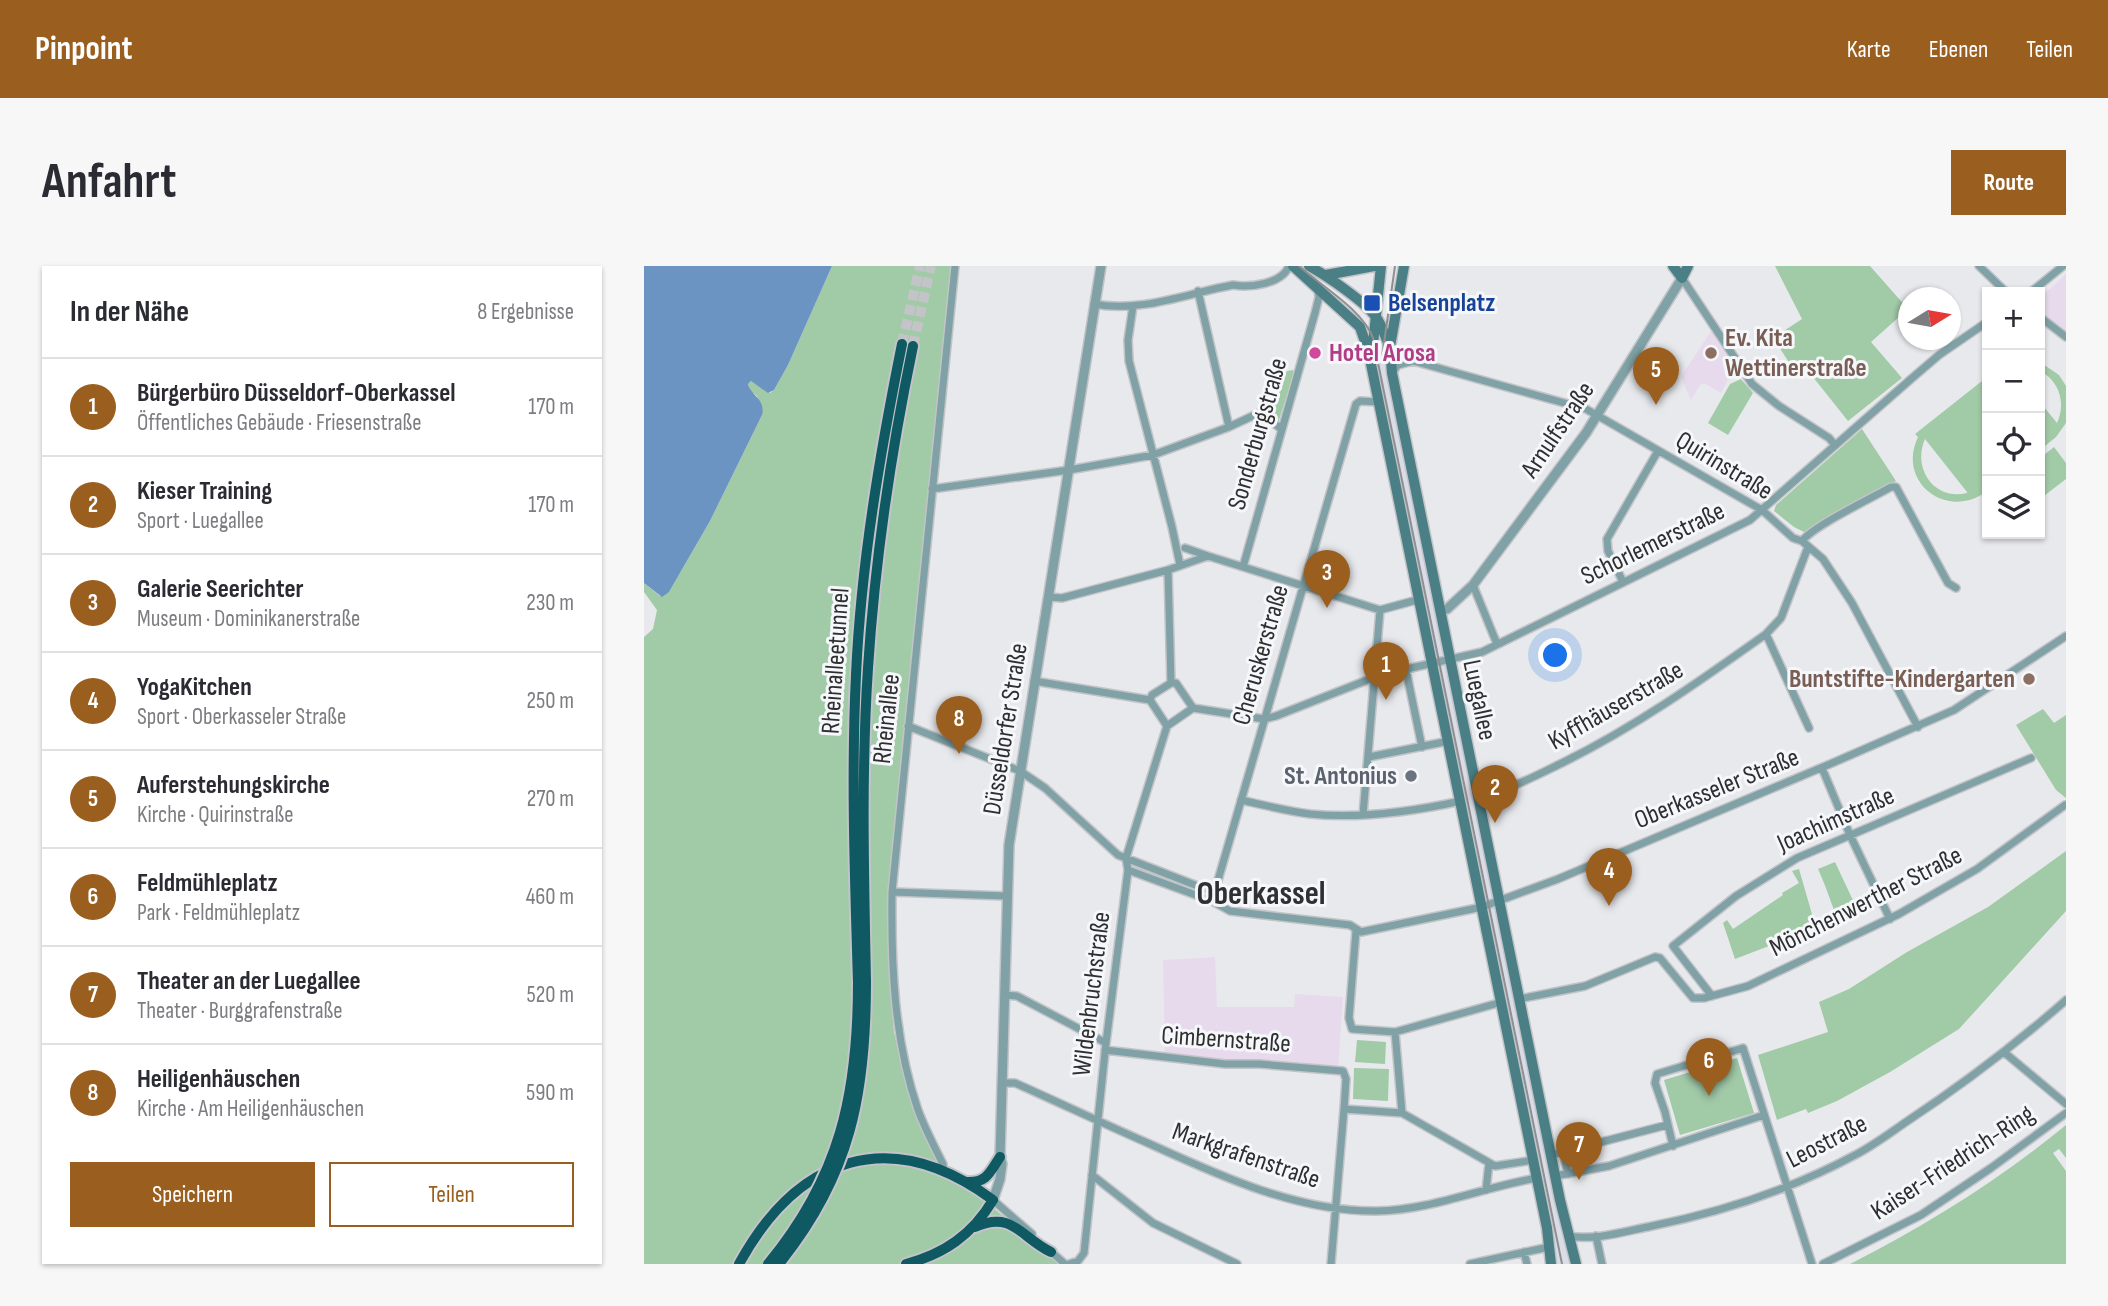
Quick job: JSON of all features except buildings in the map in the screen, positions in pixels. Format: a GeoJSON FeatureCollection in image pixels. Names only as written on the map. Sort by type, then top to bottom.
{"type":"FeatureCollection","features":[{"type":"Feature","properties":{"kind":"highway","name":"Rheinalleetunnel"},"geometry":{"type":"LineString","coordinates":[[862,983],[853,786],[856,672],[871,519],[884,432],[907,345]]}},
{"type":"Feature","properties":{"kind":"highway"},"geometry":{"type":"LineString","coordinates":[[768,1264],[812,1201],[836,1148],[852,1086],[862,983]]}},
{"type":"Feature","properties":{"kind":"highway"},"geometry":{"type":"LineString","coordinates":[[779,1264],[820,1204],[845,1149],[856,1108],[865,1054],[862,983]]}},
{"type":"Feature","properties":{"kind":"highway"},"geometry":{"type":"LineString","coordinates":[[967,1182],[985,1179],[1000,1157]]}},
{"type":"Feature","properties":{"kind":"highway"},"geometry":{"type":"LineString","coordinates":[[740,1264],[762,1227],[801,1186],[820,1174],[865,1160],[906,1160],[943,1170],[967,1182],[993,1200],[973,1228]]}},
{"type":"Feature","properties":{"kind":"highway"},"geometry":{"type":"LineString","coordinates":[[906,1264],[945,1250],[973,1228],[990,1221],[1008,1222],[1038,1246],[1051,1252]]}},
{"type":"Feature","properties":{"kind":"main road"},"geometry":{"type":"LineString","coordinates":[[1291,266],[1355,322],[1363,332],[1371,364]]}},
{"type":"Feature","properties":{"kind":"main road"},"geometry":{"type":"LineString","coordinates":[[1309,266],[1325,275],[1376,317],[1390,347]]}},
{"type":"Feature","properties":{"kind":"main road"},"geometry":{"type":"LineString","coordinates":[[1325,275],[1374,266]]}},
{"type":"Feature","properties":{"kind":"main road","name":"Luegallee"},"geometry":{"type":"LineString","coordinates":[[1381,266],[1371,364],[1548,1228],[1551,1264]]}},
{"type":"Feature","properties":{"kind":"main road","name":"Luegallee"},"geometry":{"type":"LineString","coordinates":[[1404,266],[1390,347],[1392,373],[1435,592],[1444,614],[1447,661],[1478,796],[1555,1176],[1576,1264]]}},
{"type":"Feature","properties":{"kind":"main road"},"geometry":{"type":"LineString","coordinates":[[1673,266],[1682,278],[1688,266]]}},
{"type":"Feature","properties":{"kind":"street","name":"Rheinallee"},"geometry":{"type":"LineString","coordinates":[[943,1170],[943,1164],[917,1107],[899,1031],[893,973],[892,892],[955,266]]}},
{"type":"Feature","properties":{"kind":"street","name":"Düsseldorfer Straße"},"geometry":{"type":"LineString","coordinates":[[993,1200],[1001,1172],[1009,845],[1101,266]]}},
{"type":"Feature","properties":{"kind":"street"},"geometry":{"type":"LineString","coordinates":[[1094,304],[1133,306],[1188,296],[1198,291],[1278,279],[1291,266]]}},
{"type":"Feature","properties":{"kind":"street"},"geometry":{"type":"LineString","coordinates":[[1979,266],[2001,287]]}},
{"type":"Feature","properties":{"kind":"street"},"geometry":{"type":"LineString","coordinates":[[2037,287],[2063,266]]}},
{"type":"Feature","properties":{"kind":"street"},"geometry":{"type":"LineString","coordinates":[[1682,278],[1752,384],[1835,445]]}},
{"type":"Feature","properties":{"kind":"street","name":"Arnulfstraße"},"geometry":{"type":"LineString","coordinates":[[1444,614],[1473,585],[1597,415],[1682,278]]}},
{"type":"Feature","properties":{"kind":"street"},"geometry":{"type":"LineString","coordinates":[[1198,291],[1229,428]]}},
{"type":"Feature","properties":{"kind":"street","name":"Sonderburgstraße"},"geometry":{"type":"LineString","coordinates":[[1242,566],[1315,313],[1318,291]]}},
{"type":"Feature","properties":{"kind":"street"},"geometry":{"type":"LineString","coordinates":[[1315,313],[1332,303]]}},
{"type":"Feature","properties":{"kind":"street"},"geometry":{"type":"LineString","coordinates":[[1133,306],[1127,350],[1180,565]]}},
{"type":"Feature","properties":{"kind":"street"},"geometry":{"type":"LineString","coordinates":[[1114,307],[1131,320]]}},
{"type":"Feature","properties":{"kind":"street"},"geometry":{"type":"LineString","coordinates":[[2045,321],[2066,337]]}},
{"type":"Feature","properties":{"kind":"street","name":"Schorlemerstraße"},"geometry":{"type":"LineString","coordinates":[[1264,719],[1374,677],[1482,652],[1750,520],[1939,355],[1982,325]]}},
{"type":"Feature","properties":{"kind":"street","name":"Quirinstraße"},"geometry":{"type":"LineString","coordinates":[[1390,347],[1397,354],[1413,361],[1582,407],[1762,510],[1793,538],[1823,559],[1852,603],[1918,727]]}},
{"type":"Feature","properties":{"kind":"street"},"geometry":{"type":"LineString","coordinates":[[1392,373],[1398,365],[1413,361]]}},
{"type":"Feature","properties":{"kind":"street","name":"Cheruskerstraße"},"geometry":{"type":"LineString","coordinates":[[1212,897],[1356,404],[1360,401],[1379,402]]}},
{"type":"Feature","properties":{"kind":"street"},"geometry":{"type":"LineString","coordinates":[[932,489],[1153,455],[1229,428],[1261,412],[1281,429]]}},
{"type":"Feature","properties":{"kind":"street"},"geometry":{"type":"LineString","coordinates":[[1623,582],[1608,551],[1607,539],[1658,451]]}},
{"type":"Feature","properties":{"kind":"street"},"geometry":{"type":"LineString","coordinates":[[1805,544],[1806,536],[1891,487],[1896,487],[1948,583],[1956,588]]}},
{"type":"Feature","properties":{"kind":"street","name":"Kyffhäuserstraße"},"geometry":{"type":"LineString","coordinates":[[1478,796],[1525,781],[1587,750],[1670,702],[1766,634],[1781,618],[1805,544]]}},
{"type":"Feature","properties":{"kind":"street"},"geometry":{"type":"LineString","coordinates":[[1185,548],[1380,610],[1413,601],[1420,603]]}},
{"type":"Feature","properties":{"kind":"street"},"geometry":{"type":"LineString","coordinates":[[1048,597],[1062,598],[1168,570],[1208,556]]}},
{"type":"Feature","properties":{"kind":"street"},"geometry":{"type":"LineString","coordinates":[[1168,570],[1171,683]]}},
{"type":"Feature","properties":{"kind":"street"},"geometry":{"type":"LineString","coordinates":[[1473,585],[1497,644]]}},
{"type":"Feature","properties":{"kind":"street"},"geometry":{"type":"LineString","coordinates":[[1435,592],[1444,600],[1458,599]]}},
{"type":"Feature","properties":{"kind":"street"},"geometry":{"type":"LineString","coordinates":[[1363,815],[1380,610]]}},
{"type":"Feature","properties":{"kind":"street"},"geometry":{"type":"LineString","coordinates":[[1766,634],[1809,729]]}},
{"type":"Feature","properties":{"kind":"street","name":"Oberkasseler Straße"},"geometry":{"type":"LineString","coordinates":[[908,726],[1020,771],[1045,788],[1118,855],[1198,886],[1230,911],[1350,925],[1356,931],[1378,930],[1482,907],[1558,879],[1918,727],[1954,710],[2066,636]]}},
{"type":"Feature","properties":{"kind":"street"},"geometry":{"type":"LineString","coordinates":[[1406,670],[1422,747]]}},
{"type":"Feature","properties":{"kind":"street"},"geometry":{"type":"LineString","coordinates":[[1034,681],[1150,700],[1167,726],[1193,708],[1264,719]]}},
{"type":"Feature","properties":{"kind":"street"},"geometry":{"type":"LineString","coordinates":[[1150,700],[1152,695],[1176,682],[1193,708]]}},
{"type":"Feature","properties":{"kind":"street","name":"Wildenbruchstraße"},"geometry":{"type":"LineString","coordinates":[[1067,1264],[1078,1261],[1084,1253],[1128,870],[1126,858],[1167,726]]}},
{"type":"Feature","properties":{"kind":"street"},"geometry":{"type":"LineString","coordinates":[[1369,757],[1449,741]]}},
{"type":"Feature","properties":{"kind":"street","name":"Joachimstraße"},"geometry":{"type":"LineString","coordinates":[[1712,996],[1673,946],[1761,878],[1806,853],[2031,758]]}},
{"type":"Feature","properties":{"kind":"street"},"geometry":{"type":"LineString","coordinates":[[1822,768],[1889,919]]}},
{"type":"Feature","properties":{"kind":"street"},"geometry":{"type":"LineString","coordinates":[[1241,800],[1308,813],[1363,815],[1390,814],[1461,801]]}},
{"type":"Feature","properties":{"kind":"street","name":"Mönchenwerther Straße"},"geometry":{"type":"LineString","coordinates":[[1712,996],[1748,986],[1889,919],[1977,869],[2066,805]]}},
{"type":"Feature","properties":{"kind":"street","name":"Oberkasseler Straße"},"geometry":{"type":"LineString","coordinates":[[1128,870],[1212,897]]}},
{"type":"Feature","properties":{"kind":"street"},"geometry":{"type":"LineString","coordinates":[[892,892],[1006,896]]}},
{"type":"Feature","properties":{"kind":"street"},"geometry":{"type":"LineString","coordinates":[[1356,931],[1349,1018],[1352,1029],[1395,1032],[1502,1002]]}},
{"type":"Feature","properties":{"kind":"street"},"geometry":{"type":"LineString","coordinates":[[1519,999],[1585,986],[1655,957],[1660,958],[1690,995],[1697,999],[1712,996]]}},
{"type":"Feature","properties":{"kind":"street","name":"Cimbernstraße"},"geometry":{"type":"LineString","coordinates":[[1004,995],[1017,996],[1106,1046],[1225,1064],[1343,1071],[1346,1079],[1344,1109]]}},
{"type":"Feature","properties":{"kind":"street","name":"Leostraße"},"geometry":{"type":"LineString","coordinates":[[1568,1236],[1596,1236],[1698,1216],[1786,1186],[1857,1154],[2005,1053],[2066,1000]]}},
{"type":"Feature","properties":{"kind":"street"},"geometry":{"type":"LineString","coordinates":[[1395,1032],[1402,1113]]}},
{"type":"Feature","properties":{"kind":"street"},"geometry":{"type":"LineString","coordinates":[[1672,1146],[1655,1083],[1657,1074],[1743,1048],[1812,1264]]}},
{"type":"Feature","properties":{"kind":"street"},"geometry":{"type":"LineString","coordinates":[[2005,1053],[2066,1104]]}},
{"type":"Feature","properties":{"kind":"street","name":"Markgrafenstraße"},"geometry":{"type":"LineString","coordinates":[[1002,1083],[1015,1083],[1234,1180],[1336,1209],[1404,1209],[1537,1178]]}},
{"type":"Feature","properties":{"kind":"street"},"geometry":{"type":"LineString","coordinates":[[1331,1264],[1344,1109],[1402,1113],[1489,1163],[1501,1166],[1534,1160]]}},
{"type":"Feature","properties":{"kind":"street","name":"Kaiser-Friedrich-Ring"},"geometry":{"type":"LineString","coordinates":[[1823,1264],[1921,1214],[1991,1168],[2066,1112]]}},
{"type":"Feature","properties":{"kind":"street"},"geometry":{"type":"LineString","coordinates":[[1555,1176],[1609,1166],[1764,1115]]}},
{"type":"Feature","properties":{"kind":"street"},"geometry":{"type":"LineString","coordinates":[[1551,1155],[1667,1125]]}},
{"type":"Feature","properties":{"kind":"street"},"geometry":{"type":"LineString","coordinates":[[1563,1152],[1568,1174]]}},
{"type":"Feature","properties":{"kind":"street"},"geometry":{"type":"LineString","coordinates":[[1486,1190],[1489,1163]]}},
{"type":"Feature","properties":{"kind":"street"},"geometry":{"type":"LineString","coordinates":[[1092,1175],[1153,1223],[1237,1264]]}},
{"type":"Feature","properties":{"kind":"street"},"geometry":{"type":"LineString","coordinates":[[993,1200],[1067,1264]]}},
{"type":"Feature","properties":{"kind":"street"},"geometry":{"type":"LineString","coordinates":[[1596,1236],[1602,1264]]}},
{"type":"Feature","properties":{"kind":"street"},"geometry":{"type":"LineString","coordinates":[[1470,1264],[1549,1247]]}},
{"type":"Feature","properties":{"kind":"street"},"geometry":{"type":"LineString","coordinates":[[1524,1252],[1527,1264]]}},
{"type":"Feature","properties":{"kind":"shaded area"},"geometry":{"type":"Polygon","coordinates":[[[2066,274],[2066,331],[2045,314],[2045,293],[2066,274]]]}},
{"type":"Feature","properties":{"kind":"shaded area","name":"Ev. Kita Wettinerstraße"},"geometry":{"type":"Polygon","coordinates":[[[1711,331],[1739,376],[1728,380],[1721,393],[1704,383],[1700,385],[1691,400],[1681,377],[1711,331]]]}},
{"type":"Feature","properties":{"kind":"shaded area"},"geometry":{"type":"Polygon","coordinates":[[[1384,352],[1570,1264],[1556,1264],[1374,365],[1384,352]]]}},
{"type":"Feature","properties":{"kind":"shaded area"},"geometry":{"type":"Polygon","coordinates":[[[1215,957],[1217,1007],[1294,1007],[1295,994],[1343,997],[1338,1070],[1165,1057],[1163,960],[1215,957]]]}},
{"type":"Feature","properties":{"kind":"green space"},"geometry":{"type":"Polygon","coordinates":[[[832,266],[952,266],[896,809],[889,973],[894,1032],[912,1106],[945,1175],[966,1185],[1060,1264],[644,1264],[644,637],[653,629],[657,610],[644,592],[644,583],[660,596],[669,592],[710,521],[762,415],[757,396],[750,391],[748,384],[751,381],[770,393],[774,390],[832,266]]]}},
{"type":"Feature","properties":{"kind":"green space"},"geometry":{"type":"Polygon","coordinates":[[[1775,266],[1870,266],[1898,298],[1898,318],[1871,342],[1902,378],[1848,421],[1809,372],[1794,370],[1773,338],[1802,319],[1775,266]]]}},
{"type":"Feature","properties":{"kind":"green space"},"geometry":{"type":"Polygon","coordinates":[[[2045,365],[2059,375],[2066,386],[2066,423],[2045,446],[2045,408],[2057,423],[2061,408],[2057,387],[2047,375],[2045,365]]]}},
{"type":"Feature","properties":{"kind":"green space"},"geometry":{"type":"Polygon","coordinates":[[[1293,370],[1278,423],[1266,411],[1287,371],[1293,370]]]}},
{"type":"Feature","properties":{"kind":"green space"},"geometry":{"type":"Polygon","coordinates":[[[1741,379],[1753,393],[1728,435],[1708,423],[1730,384],[1741,379]]]}},
{"type":"Feature","properties":{"kind":"green space"},"geometry":{"type":"Polygon","coordinates":[[[1982,381],[1982,494],[1957,502],[1930,493],[1920,482],[1914,469],[1913,454],[1918,437],[1915,434],[1982,381]],[[1925,439],[1921,461],[1929,480],[1945,492],[1967,493],[1925,439]]]}},
{"type":"Feature","properties":{"kind":"green space"},"geometry":{"type":"Polygon","coordinates":[[[1862,429],[1896,481],[1804,532],[1774,511],[1776,505],[1862,429]]]}},
{"type":"Feature","properties":{"kind":"green space"},"geometry":{"type":"Polygon","coordinates":[[[2054,447],[2066,463],[2066,479],[2045,495],[2045,476],[2045,454],[2054,447]]]}},
{"type":"Feature","properties":{"kind":"green space"},"geometry":{"type":"Polygon","coordinates":[[[2043,709],[2054,723],[2066,715],[2066,798],[2056,790],[2016,725],[2043,709]]]}},
{"type":"Feature","properties":{"kind":"green space"},"geometry":{"type":"Polygon","coordinates":[[[2066,851],[2066,911],[1959,1029],[1837,1101],[1808,1113],[1806,1109],[1777,1120],[1758,1055],[1828,1032],[1819,1002],[1849,989],[1907,952],[1988,907],[2066,851]]]}},
{"type":"Feature","properties":{"kind":"green space"},"geometry":{"type":"Polygon","coordinates":[[[1835,862],[1858,911],[1839,921],[1818,869],[1835,862]]]}},
{"type":"Feature","properties":{"kind":"green space"},"geometry":{"type":"Polygon","coordinates":[[[1799,869],[1816,928],[1735,959],[1723,923],[1727,920],[1733,929],[1783,895],[1782,893],[1799,883],[1792,871],[1799,869]]]}},
{"type":"Feature","properties":{"kind":"green space"},"geometry":{"type":"Polygon","coordinates":[[[1357,1040],[1386,1042],[1385,1064],[1355,1062],[1357,1040]]]}},
{"type":"Feature","properties":{"kind":"green space"},"geometry":{"type":"Polygon","coordinates":[[[1737,1058],[1754,1113],[1680,1135],[1664,1080],[1737,1058]]]}},
{"type":"Feature","properties":{"kind":"green space"},"geometry":{"type":"Polygon","coordinates":[[[1354,1068],[1389,1069],[1388,1101],[1353,1099],[1354,1068]]]}},
{"type":"Feature","properties":{"kind":"green space"},"geometry":{"type":"Polygon","coordinates":[[[2066,1125],[2066,1158],[2059,1149],[2053,1153],[2066,1171],[2066,1264],[1850,1264],[1962,1200],[2066,1125]]]}},
{"type":"Feature","properties":{"kind":"water"},"geometry":{"type":"Polygon","coordinates":[[[644,266],[832,266],[774,390],[768,393],[751,381],[748,384],[762,405],[762,415],[710,521],[669,592],[662,597],[644,583],[644,266]]]}},
{"type":"Feature","properties":{"kind":"tunnel"},"geometry":{"type":"LineString","coordinates":[[902,344],[920,266]]}},
{"type":"Feature","properties":{"kind":"tunnel"},"geometry":{"type":"LineString","coordinates":[[913,346],[931,266]]}},
{"type":"Feature","properties":{"kind":"tram line"},"geometry":{"type":"LineString","coordinates":[[1299,266],[1351,308],[1373,338],[1562,1264]]}},
{"type":"Feature","properties":{"kind":"tram line"},"geometry":{"type":"LineString","coordinates":[[1382,357],[1395,266]]}},
{"type":"Feature","properties":{"kind":"place","name":"Belsenplatz"},"geometry":{"type":"Point","coordinates":[1372,303]}},
{"type":"Feature","properties":{"kind":"place","name":"Hotel Arosa"},"geometry":{"type":"Point","coordinates":[1315,353]}},
{"type":"Feature","properties":{"kind":"place","name":"Ev. Kita Wettinerstraße"},"geometry":{"type":"Point","coordinates":[1711,353]}},
{"type":"Feature","properties":{"kind":"place","name":"Auferstehungskirche"},"geometry":{"type":"Point","coordinates":[1656,405]}},
{"type":"Feature","properties":{"kind":"place","name":"Galerie Seerichter"},"geometry":{"type":"Point","coordinates":[1327,608]}},
{"type":"Feature","properties":{"kind":"place","name":"Buntstifte-Kindergarten"},"geometry":{"type":"Point","coordinates":[2029,679]}},
{"type":"Feature","properties":{"kind":"place","name":"Bürgerbüro Düsseldorf-Oberkassel"},"geometry":{"type":"Point","coordinates":[1386,700]}},
{"type":"Feature","properties":{"kind":"place","name":"Heiligenhäuschen"},"geometry":{"type":"Point","coordinates":[959,754]}},
{"type":"Feature","properties":{"kind":"place","name":"St. Antonius"},"geometry":{"type":"Point","coordinates":[1411,776]}},
{"type":"Feature","properties":{"kind":"place","name":"Kieser Training"},"geometry":{"type":"Point","coordinates":[1495,823]}},
{"type":"Feature","properties":{"kind":"place","name":"YogaKitchen"},"geometry":{"type":"Point","coordinates":[1609,906]}},
{"type":"Feature","properties":{"kind":"place","name":"Feldmühleplatz"},"geometry":{"type":"Point","coordinates":[1709,1096]}},
{"type":"Feature","properties":{"kind":"place","name":"Theater an der Luegallee"},"geometry":{"type":"Point","coordinates":[1579,1180]}},
{"type":"Feature","properties":{"kind":"district","name":"Oberkassel"},"geometry":{"type":"Point","coordinates":[1261,894]}}]}
